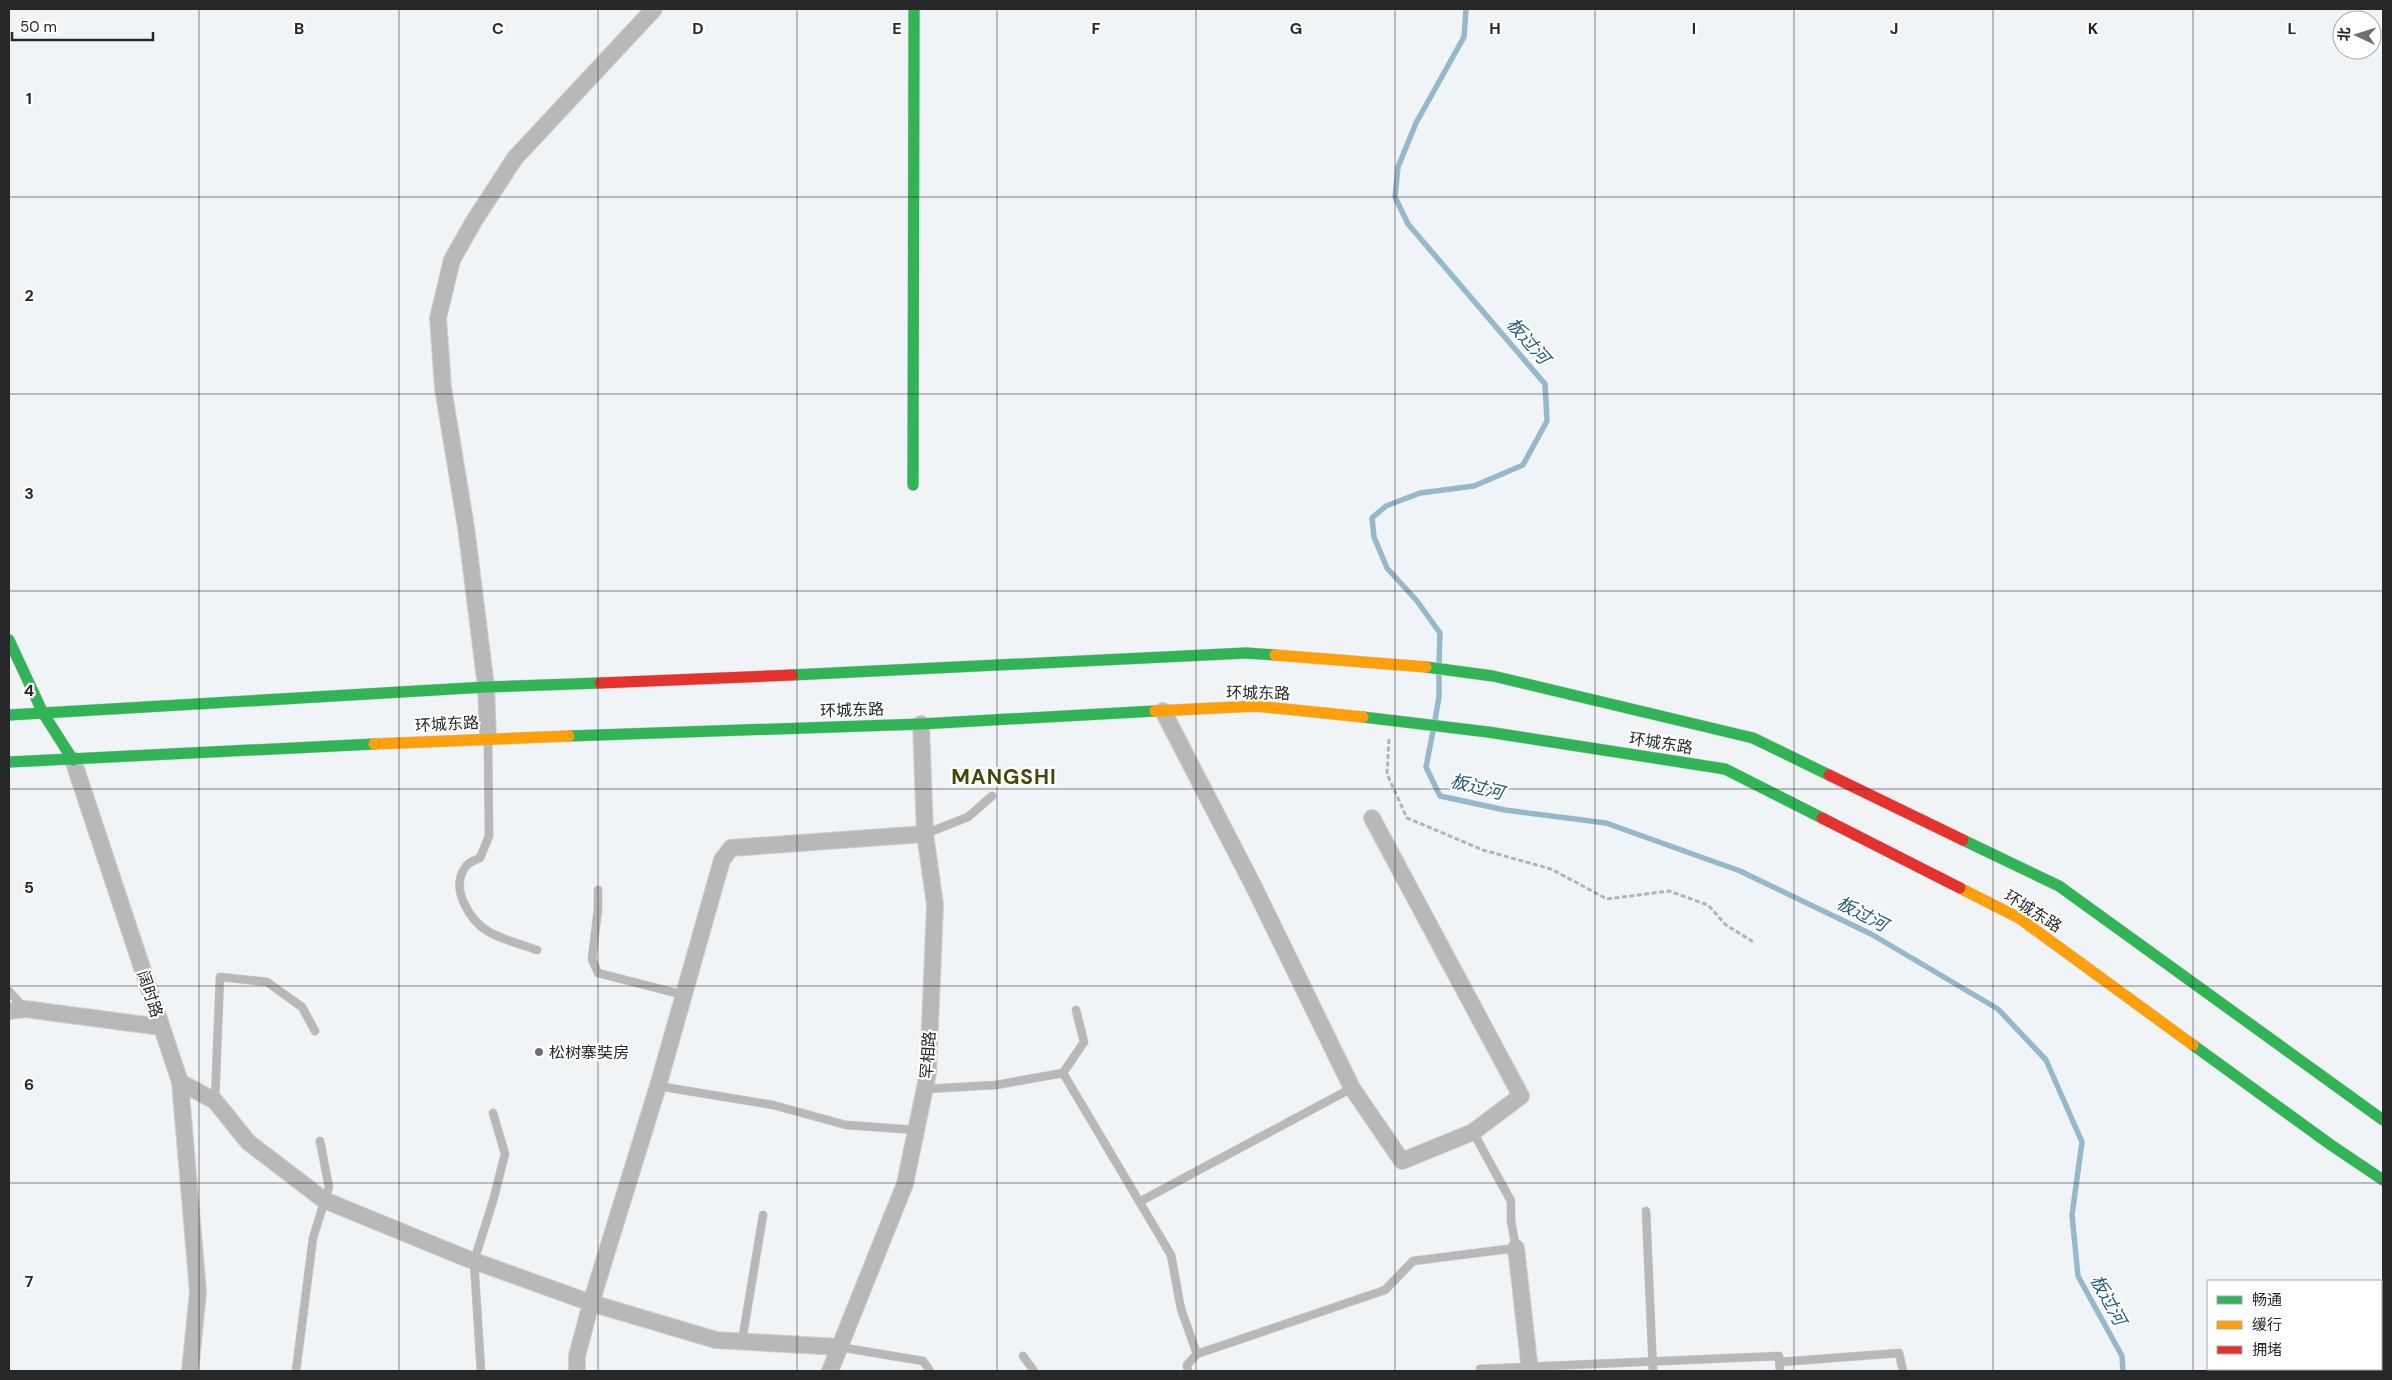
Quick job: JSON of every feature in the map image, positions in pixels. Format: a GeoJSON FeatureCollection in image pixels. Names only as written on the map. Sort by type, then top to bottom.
{"type":"FeatureCollection","features":[{"type":"Feature","properties":{"kind":"main road"},"geometry":{"type":"LineString","coordinates":[[913,485],[914,9]]}},
{"type":"Feature","properties":{"kind":"main road","name":"阔时路"},"geometry":{"type":"LineString","coordinates":[[9,640],[43,713],[73,760]]}},
{"type":"Feature","properties":{"kind":"main road","name":"环城东路"},"geometry":{"type":"LineString","coordinates":[[9,715],[486,687],[708,679],[1246,653],[1404,664],[1493,676],[1753,738],[2059,886],[2383,1120]]}},
{"type":"Feature","properties":{"kind":"main road","name":"环城东路"},"geometry":{"type":"LineString","coordinates":[[9,762],[488,738],[921,724],[1256,706],[1488,732],[1725,769],[2019,918],[2331,1145],[2383,1180]]}},
{"type":"Feature","properties":{"kind":"street"},"geometry":{"type":"LineString","coordinates":[[488,738],[486,687],[466,527],[443,388],[438,318],[452,260],[474,221],[515,158],[654,9]]}},
{"type":"Feature","properties":{"kind":"street"},"geometry":{"type":"LineString","coordinates":[[1163,711],[1254,886],[1352,1088],[1402,1161],[1472,1132],[1521,1096],[1372,818]]}},
{"type":"Feature","properties":{"kind":"street","name":"罕相路"},"geometry":{"type":"LineString","coordinates":[[830,1371],[905,1184],[928,1073],[935,906],[925,834],[921,724]]}},
{"type":"Feature","properties":{"kind":"street","name":"阔时路"},"geometry":{"type":"LineString","coordinates":[[73,760],[180,1082],[198,1292],[190,1371]]}},
{"type":"Feature","properties":{"kind":"street"},"geometry":{"type":"LineString","coordinates":[[577,1371],[577,1356],[591,1303],[658,1086],[722,860],[731,848],[925,834]]}},
{"type":"Feature","properties":{"kind":"street"},"geometry":{"type":"LineString","coordinates":[[9,1011],[25,1008],[161,1028]]}},
{"type":"Feature","properties":{"kind":"street"},"geometry":{"type":"LineString","coordinates":[[180,1082],[215,1101],[248,1142],[324,1200],[474,1261],[591,1303],[716,1340],[839,1347]]}},
{"type":"Feature","properties":{"kind":"street"},"geometry":{"type":"LineString","coordinates":[[1516,1248],[1530,1369]]}},
{"type":"Feature","properties":{"kind":"lane"},"geometry":{"type":"LineString","coordinates":[[488,738],[490,836],[480,858],[463,869],[460,887],[470,916],[482,927],[489,932],[537,950]]}},
{"type":"Feature","properties":{"kind":"lane"},"geometry":{"type":"LineString","coordinates":[[925,834],[968,817],[992,796]]}},
{"type":"Feature","properties":{"kind":"lane"},"geometry":{"type":"LineString","coordinates":[[598,890],[598,908],[592,959],[598,973],[684,995]]}},
{"type":"Feature","properties":{"kind":"lane"},"geometry":{"type":"LineString","coordinates":[[215,1101],[220,977],[267,982],[302,1007],[315,1031]]}},
{"type":"Feature","properties":{"kind":"lane"},"geometry":{"type":"LineString","coordinates":[[9,991],[25,1008]]}},
{"type":"Feature","properties":{"kind":"lane"},"geometry":{"type":"LineString","coordinates":[[925,1089],[996,1085],[1063,1072],[1084,1042],[1076,1010]]}},
{"type":"Feature","properties":{"kind":"lane"},"geometry":{"type":"LineString","coordinates":[[1063,1072],[1141,1201],[1171,1255],[1181,1309],[1197,1354]]}},
{"type":"Feature","properties":{"kind":"lane"},"geometry":{"type":"LineString","coordinates":[[658,1086],[773,1105],[846,1125],[916,1130]]}},
{"type":"Feature","properties":{"kind":"lane"},"geometry":{"type":"LineString","coordinates":[[1141,1201],[1352,1088]]}},
{"type":"Feature","properties":{"kind":"lane"},"geometry":{"type":"LineString","coordinates":[[481,1371],[474,1261],[505,1154],[493,1114]]}},
{"type":"Feature","properties":{"kind":"lane"},"geometry":{"type":"LineString","coordinates":[[1188,1371],[1188,1364],[1197,1354],[1384,1290],[1412,1260],[1516,1248],[1511,1221],[1510,1201],[1472,1132]]}},
{"type":"Feature","properties":{"kind":"lane"},"geometry":{"type":"LineString","coordinates":[[296,1371],[313,1238],[329,1187],[320,1140]]}},
{"type":"Feature","properties":{"kind":"lane"},"geometry":{"type":"LineString","coordinates":[[1646,1211],[1653,1371]]}},
{"type":"Feature","properties":{"kind":"lane"},"geometry":{"type":"LineString","coordinates":[[742,1341],[763,1215]]}},
{"type":"Feature","properties":{"kind":"lane"},"geometry":{"type":"LineString","coordinates":[[839,1347],[923,1361],[930,1371]]}},
{"type":"Feature","properties":{"kind":"lane"},"geometry":{"type":"LineString","coordinates":[[1780,1362],[1899,1353],[1903,1371]]}},
{"type":"Feature","properties":{"kind":"lane"},"geometry":{"type":"LineString","coordinates":[[1023,1356],[1034,1371]]}},
{"type":"Feature","properties":{"kind":"lane"},"geometry":{"type":"LineString","coordinates":[[1480,1370],[1779,1356],[1780,1371]]}},
{"type":"Feature","properties":{"kind":"path"},"geometry":{"type":"LineString","coordinates":[[1394,720],[1387,774],[1406,818],[1483,850],[1551,870],[1607,899],[1669,892],[1708,905],[1726,925],[1755,943]]}},
{"type":"Feature","properties":{"kind":"waterway","name":"板过河"},"geometry":{"type":"LineString","coordinates":[[1439,663],[1440,633],[1417,601],[1387,568],[1374,537],[1372,518],[1386,506],[1420,493],[1474,486],[1523,465],[1547,421],[1545,384],[1408,224],[1395,197],[1398,167],[1416,123],[1464,37],[1466,9]]}},
{"type":"Feature","properties":{"kind":"waterway","name":"板过河"},"geometry":{"type":"LineString","coordinates":[[1435,720],[1439,697],[1439,674]]}},
{"type":"Feature","properties":{"kind":"waterway","name":"板过河"},"geometry":{"type":"LineString","coordinates":[[1433,731],[1426,767],[1440,796],[1505,810],[1606,823],[1740,871],[1871,934],[1998,1009],[2046,1060],[2082,1142],[2072,1215],[2078,1276],[2122,1356],[2123,1371]]}},
{"type":"Feature","properties":{"kind":"traffic: fast"},"geometry":{"type":"LineString","coordinates":[[913,485],[914,9]]}},
{"type":"Feature","properties":{"kind":"traffic: fast"},"geometry":{"type":"LineString","coordinates":[[9,640],[43,713],[73,760]]}},
{"type":"Feature","properties":{"kind":"traffic: fast"},"geometry":{"type":"LineString","coordinates":[[792,675],[1246,653],[1275,655]]}},
{"type":"Feature","properties":{"kind":"traffic: fast"},"geometry":{"type":"LineString","coordinates":[[1426,667],[1493,676],[1753,738],[1829,775]]}},
{"type":"Feature","properties":{"kind":"traffic: fast"},"geometry":{"type":"LineString","coordinates":[[9,715],[486,687],[600,683]]}},
{"type":"Feature","properties":{"kind":"traffic: fast"},"geometry":{"type":"LineString","coordinates":[[569,736],[921,724],[1155,711]]}},
{"type":"Feature","properties":{"kind":"traffic: fast"},"geometry":{"type":"LineString","coordinates":[[1363,717],[1488,732],[1725,769],[1822,818]]}},
{"type":"Feature","properties":{"kind":"traffic: fast"},"geometry":{"type":"LineString","coordinates":[[9,762],[374,744]]}},
{"type":"Feature","properties":{"kind":"traffic: fast"},"geometry":{"type":"LineString","coordinates":[[1963,840],[2059,886],[2383,1120]]}},
{"type":"Feature","properties":{"kind":"traffic: fast"},"geometry":{"type":"LineString","coordinates":[[2193,1045],[2331,1145],[2383,1180]]}},
{"type":"Feature","properties":{"kind":"traffic: slow"},"geometry":{"type":"LineString","coordinates":[[1275,655],[1426,667]]}},
{"type":"Feature","properties":{"kind":"traffic: slow"},"geometry":{"type":"LineString","coordinates":[[1155,711],[1256,706],[1363,717]]}},
{"type":"Feature","properties":{"kind":"traffic: slow"},"geometry":{"type":"LineString","coordinates":[[374,744],[569,736]]}},
{"type":"Feature","properties":{"kind":"traffic: slow"},"geometry":{"type":"LineString","coordinates":[[1960,888],[2019,918],[2193,1045]]}},
{"type":"Feature","properties":{"kind":"traffic: jam"},"geometry":{"type":"LineString","coordinates":[[600,683],[792,675]]}},
{"type":"Feature","properties":{"kind":"traffic: jam"},"geometry":{"type":"LineString","coordinates":[[1829,775],[1963,840]]}},
{"type":"Feature","properties":{"kind":"traffic: jam"},"geometry":{"type":"LineString","coordinates":[[1822,818],[1960,888]]}},
{"type":"Feature","properties":{"kind":"place","name":"松树寨奘房"},"geometry":{"type":"Point","coordinates":[539,1052]}},
{"type":"Feature","properties":{"kind":"district","name":"MANGSHI"},"geometry":{"type":"Point","coordinates":[1004,777]}}]}
